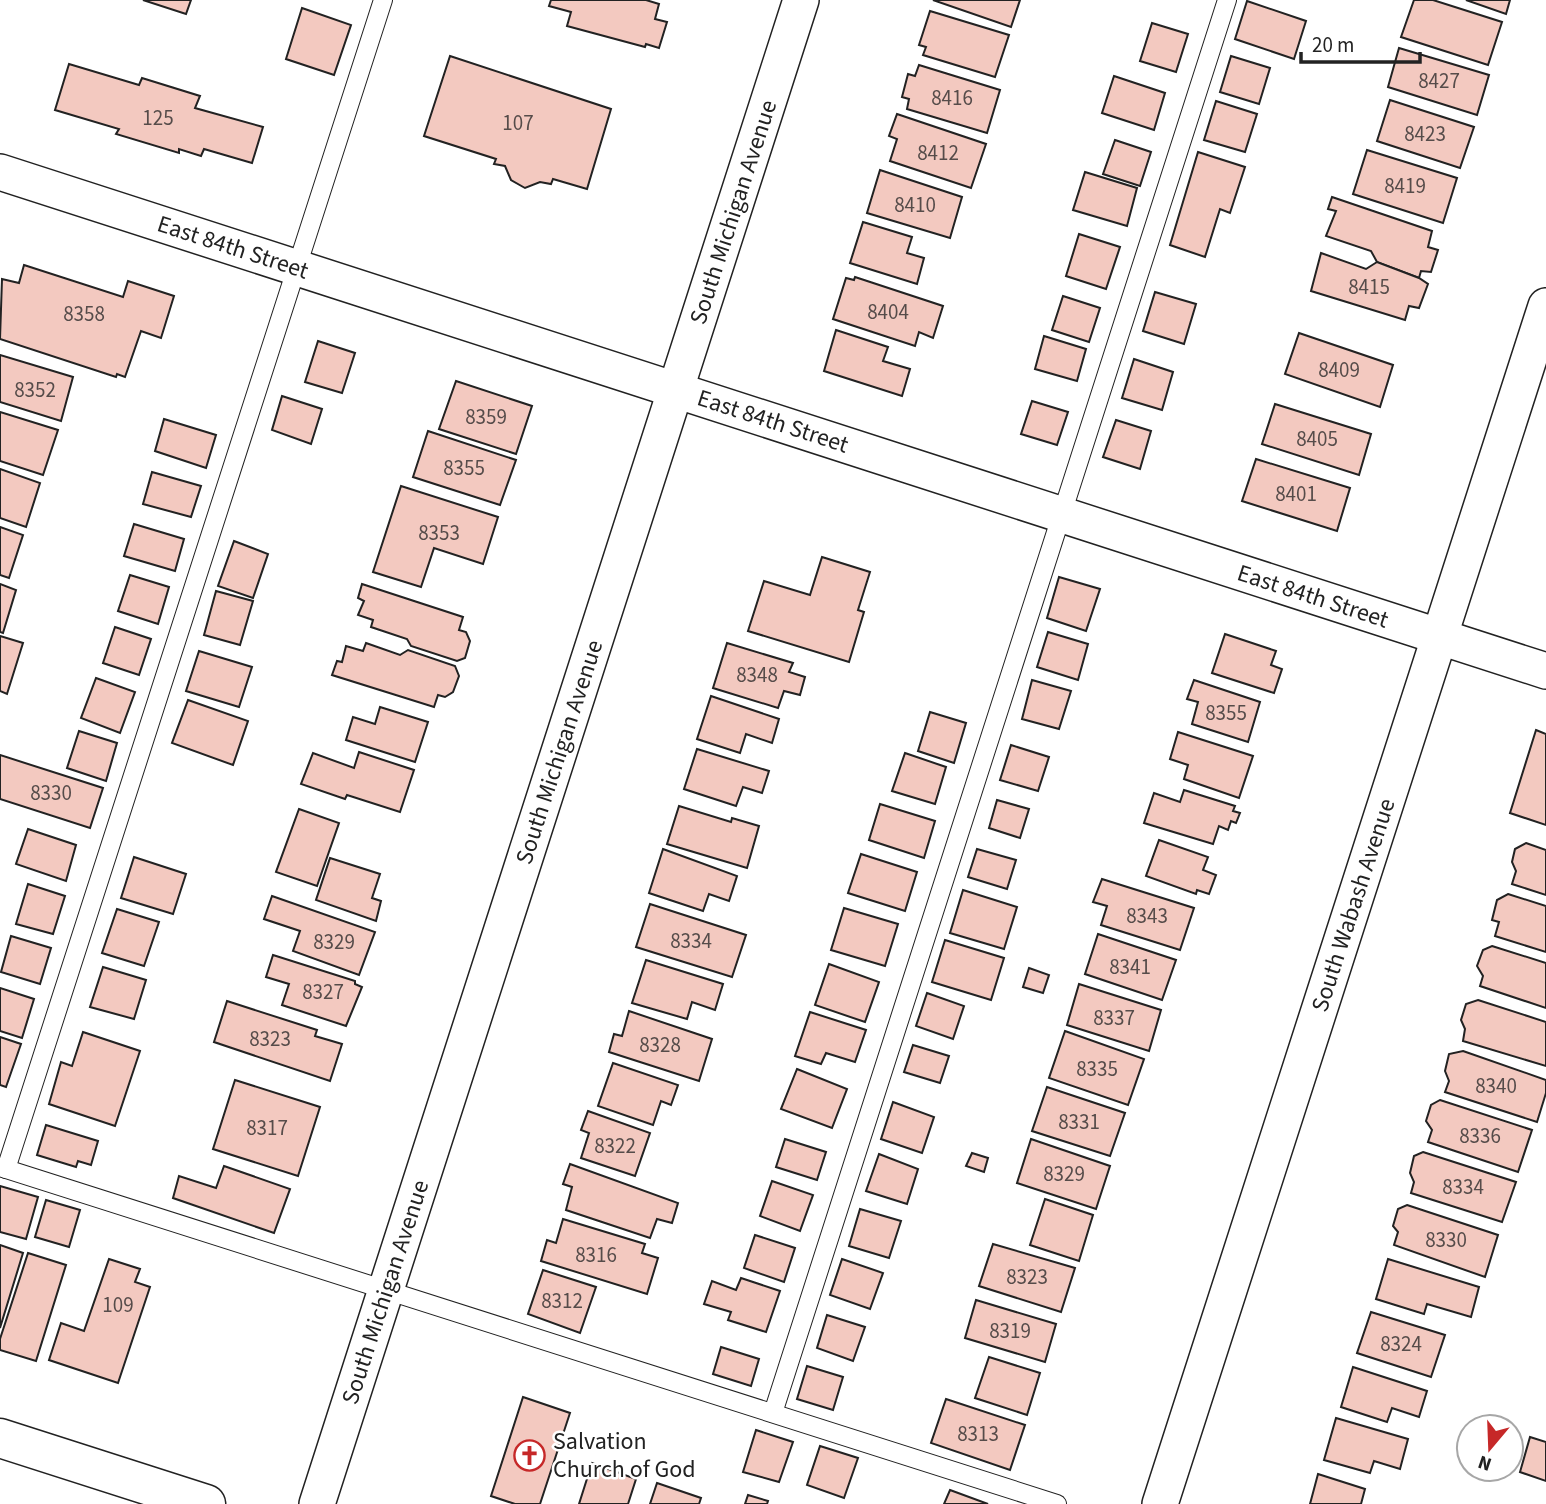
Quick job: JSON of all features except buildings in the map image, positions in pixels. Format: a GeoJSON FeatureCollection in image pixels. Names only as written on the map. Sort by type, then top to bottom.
{"type":"FeatureCollection","features":[{"type":"Feature","properties":{"kind":"street","name":"South Michigan Avenue"},"geometry":{"type":"LineString","coordinates":[[317,1504],[801,0]]}},
{"type":"Feature","properties":{"kind":"street","name":"East 84th Street"},"geometry":{"type":"LineString","coordinates":[[0,172],[1546,671]]}},
{"type":"Feature","properties":{"kind":"street","name":"South Wabash Avenue"},"geometry":{"type":"LineString","coordinates":[[1166,1502],[1546,306]]}},
{"type":"Feature","properties":{"kind":"street"},"geometry":{"type":"LineString","coordinates":[[0,1438],[206,1504]]}},
{"type":"Feature","properties":{"kind":"lane"},"geometry":{"type":"LineString","coordinates":[[383,0],[3,1168],[1057,1504]]}},
{"type":"Feature","properties":{"kind":"lane"},"geometry":{"type":"LineString","coordinates":[[773,1413],[1227,0]]}},
{"type":"Feature","properties":{"kind":"place","name":"Salvation Church of God"},"geometry":{"type":"Point","coordinates":[530,1455]}}]}
